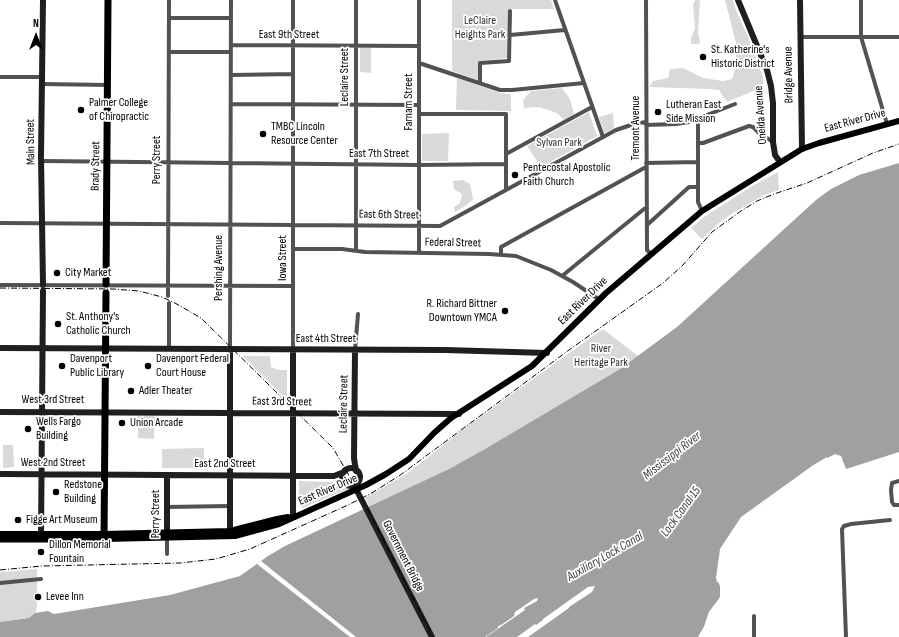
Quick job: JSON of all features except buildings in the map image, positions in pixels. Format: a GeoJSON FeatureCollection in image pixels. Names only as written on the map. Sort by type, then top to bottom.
{"type":"FeatureCollection","features":[{"type":"Feature","properties":{"kind":"highway","name":"Brady Street"},"geometry":{"type":"LineString","coordinates":[[106,284],[108,0]]}},
{"type":"Feature","properties":{"kind":"highway"},"geometry":{"type":"LineString","coordinates":[[0,539],[41,537],[104,537],[106,474],[106,294]]}},
{"type":"Feature","properties":{"kind":"main road","name":"East River Drive"},"geometry":{"type":"LineString","coordinates":[[104,537],[230,534],[277,519],[293,516],[348,494],[386,474],[409,459],[434,433],[459,414],[524,373],[547,353],[600,300],[702,211],[802,149],[899,121]]}},
{"type":"Feature","properties":{"kind":"main road"},"geometry":{"type":"LineString","coordinates":[[0,534],[41,537]]}},
{"type":"Feature","properties":{"kind":"street","name":"Main Street"},"geometry":{"type":"LineString","coordinates":[[41,537],[43,0]]}},
{"type":"Feature","properties":{"kind":"street","name":"Perry Street"},"geometry":{"type":"LineString","coordinates":[[168,296],[169,0]]}},
{"type":"Feature","properties":{"kind":"street","name":"Pershing Avenue"},"geometry":{"type":"LineString","coordinates":[[230,534],[231,0]]}},
{"type":"Feature","properties":{"kind":"street","name":"Iowa Street"},"geometry":{"type":"LineString","coordinates":[[293,0],[293,516]]}},
{"type":"Feature","properties":{"kind":"street","name":"Leclaire Street"},"geometry":{"type":"LineString","coordinates":[[356,0],[356,250]]}},
{"type":"Feature","properties":{"kind":"street","name":"Farnam Street"},"geometry":{"type":"LineString","coordinates":[[419,0],[419,252]]}},
{"type":"Feature","properties":{"kind":"street"},"geometry":{"type":"LineString","coordinates":[[555,0],[603,137]]}},
{"type":"Feature","properties":{"kind":"street","name":"Tremont Avenue"},"geometry":{"type":"LineString","coordinates":[[646,0],[647,250],[651,254]]}},
{"type":"Feature","properties":{"kind":"street","name":"Oneida Avenue"},"geometry":{"type":"LineString","coordinates":[[738,0],[768,70],[773,103],[773,142],[775,155],[780,162]]}},
{"type":"Feature","properties":{"kind":"street","name":"Bridge Avenue"},"geometry":{"type":"LineString","coordinates":[[800,0],[802,149]]}},
{"type":"Feature","properties":{"kind":"street"},"geometry":{"type":"LineString","coordinates":[[861,0],[861,37],[887,124]]}},
{"type":"Feature","properties":{"kind":"street"},"geometry":{"type":"LineString","coordinates":[[480,83],[480,63],[509,61],[510,11]]}},
{"type":"Feature","properties":{"kind":"street"},"geometry":{"type":"LineString","coordinates":[[169,18],[231,18]]}},
{"type":"Feature","properties":{"kind":"street"},"geometry":{"type":"LineString","coordinates":[[510,36],[565,30]]}},
{"type":"Feature","properties":{"kind":"street"},"geometry":{"type":"LineString","coordinates":[[800,37],[899,37]]}},
{"type":"Feature","properties":{"kind":"street","name":"East 9th Street"},"geometry":{"type":"LineString","coordinates":[[231,45],[419,46]]}},
{"type":"Feature","properties":{"kind":"street"},"geometry":{"type":"LineString","coordinates":[[169,52],[231,52]]}},
{"type":"Feature","properties":{"kind":"street"},"geometry":{"type":"LineString","coordinates":[[419,64],[500,90],[584,83]]}},
{"type":"Feature","properties":{"kind":"street"},"geometry":{"type":"LineString","coordinates":[[232,75],[293,74]]}},
{"type":"Feature","properties":{"kind":"street"},"geometry":{"type":"LineString","coordinates":[[0,77],[42,77]]}},
{"type":"Feature","properties":{"kind":"street"},"geometry":{"type":"LineString","coordinates":[[42,84],[108,85]]}},
{"type":"Feature","properties":{"kind":"street"},"geometry":{"type":"LineString","coordinates":[[232,104],[419,105]]}},
{"type":"Feature","properties":{"kind":"street","name":"East 6th Street"},"geometry":{"type":"LineString","coordinates":[[0,223],[440,226],[620,128],[646,123],[676,124],[689,122],[735,104]]}},
{"type":"Feature","properties":{"kind":"street"},"geometry":{"type":"LineString","coordinates":[[506,154],[592,107]]}},
{"type":"Feature","properties":{"kind":"street"},"geometry":{"type":"LineString","coordinates":[[419,114],[506,114],[506,190]]}},
{"type":"Feature","properties":{"kind":"street"},"geometry":{"type":"LineString","coordinates":[[698,119],[698,202],[702,211]]}},
{"type":"Feature","properties":{"kind":"street"},"geometry":{"type":"LineString","coordinates":[[699,143],[703,143],[746,126],[753,127],[773,142]]}},
{"type":"Feature","properties":{"kind":"street","name":"East 7th Street"},"geometry":{"type":"LineString","coordinates":[[42,161],[419,165],[506,164]]}},
{"type":"Feature","properties":{"kind":"street"},"geometry":{"type":"LineString","coordinates":[[501,254],[502,247],[646,165],[698,162]]}},
{"type":"Feature","properties":{"kind":"street"},"geometry":{"type":"LineString","coordinates":[[647,225],[690,187],[698,187]]}},
{"type":"Feature","properties":{"kind":"street"},"geometry":{"type":"LineString","coordinates":[[562,276],[647,208]]}},
{"type":"Feature","properties":{"kind":"street","name":"Federal Street"},"geometry":{"type":"LineString","coordinates":[[294,249],[501,254],[524,258],[562,276],[600,300]]}},
{"type":"Feature","properties":{"kind":"street"},"geometry":{"type":"LineString","coordinates":[[0,285],[43,288],[106,284],[293,286]]}},
{"type":"Feature","properties":{"kind":"street"},"geometry":{"type":"LineString","coordinates":[[168,303],[169,349]]}},
{"type":"Feature","properties":{"kind":"street","name":"Leclaire Street"},"geometry":{"type":"LineString","coordinates":[[356,470],[354,458],[355,350],[358,314]]}},
{"type":"Feature","properties":{"kind":"street","name":"East 4th Street"},"geometry":{"type":"LineString","coordinates":[[0,348],[445,350],[547,353]]}},
{"type":"Feature","properties":{"kind":"street","name":"West 3rd Street"},"geometry":{"type":"LineString","coordinates":[[0,412],[106,411]]}},
{"type":"Feature","properties":{"kind":"street","name":"East 3rd Street"},"geometry":{"type":"LineString","coordinates":[[106,411],[459,414]]}},
{"type":"Feature","properties":{"kind":"street"},"geometry":{"type":"LineString","coordinates":[[342,480],[342,475],[354,458]]}},
{"type":"Feature","properties":{"kind":"street"},"geometry":{"type":"LineString","coordinates":[[334,476],[342,480],[348,486],[354,485],[358,482],[359,475],[356,470],[346,470]]}},
{"type":"Feature","properties":{"kind":"street","name":"East 2nd Street"},"geometry":{"type":"LineString","coordinates":[[106,474],[334,476],[346,470]]}},
{"type":"Feature","properties":{"kind":"street","name":"West 2nd Street"},"geometry":{"type":"LineString","coordinates":[[0,474],[106,474]]}},
{"type":"Feature","properties":{"kind":"street","name":"Perry Street"},"geometry":{"type":"LineString","coordinates":[[167,475],[167,554]]}},
{"type":"Feature","properties":{"kind":"street"},"geometry":{"type":"LineString","coordinates":[[899,481],[892,483],[892,502],[894,505],[899,505]]}},
{"type":"Feature","properties":{"kind":"street","name":"Government Bridge"},"geometry":{"type":"LineString","coordinates":[[354,485],[432,637]]}},
{"type":"Feature","properties":{"kind":"street"},"geometry":{"type":"LineString","coordinates":[[167,507],[230,506]]}},
{"type":"Feature","properties":{"kind":"street"},"geometry":{"type":"LineString","coordinates":[[846,637],[842,529],[844,526],[851,524],[890,520]]}},
{"type":"Feature","properties":{"kind":"street"},"geometry":{"type":"LineString","coordinates":[[0,583],[41,579]]}},
{"type":"Feature","properties":{"kind":"street"},"geometry":{"type":"LineString","coordinates":[[754,616],[754,637]]}},
{"type":"Feature","properties":{"kind":"green space","name":"LeClaire Heights Park"},"geometry":{"type":"Polygon","coordinates":[[[452,0],[551,0],[554,9],[509,9],[507,58],[478,61],[478,80],[452,71],[452,0]]]}},
{"type":"Feature","properties":{"kind":"green space"},"geometry":{"type":"Polygon","coordinates":[[[695,0],[700,0],[698,33],[700,40],[699,44],[691,44],[691,38],[695,28],[693,5],[695,0]]]}},
{"type":"Feature","properties":{"kind":"green space"},"geometry":{"type":"Polygon","coordinates":[[[725,0],[733,0],[763,77],[763,87],[727,102],[719,90],[649,87],[653,81],[668,78],[670,69],[683,68],[703,78],[723,81],[732,79],[736,66],[736,43],[725,0]]]}},
{"type":"Feature","properties":{"kind":"green space"},"geometry":{"type":"Polygon","coordinates":[[[360,48],[371,48],[371,73],[360,72],[360,48]]]}},
{"type":"Feature","properties":{"kind":"green space"},"geometry":{"type":"Polygon","coordinates":[[[457,78],[500,93],[511,94],[511,111],[456,110],[457,78]]]}},
{"type":"Feature","properties":{"kind":"green space"},"geometry":{"type":"Polygon","coordinates":[[[562,88],[570,99],[574,114],[564,120],[557,113],[539,107],[524,108],[523,100],[531,91],[562,88]]]}},
{"type":"Feature","properties":{"kind":"green space","name":"Sylvan Park"},"geometry":{"type":"Polygon","coordinates":[[[589,112],[597,136],[541,167],[527,146],[589,112]]]}},
{"type":"Feature","properties":{"kind":"green space","name":"Sylvan Park"},"geometry":{"type":"Polygon","coordinates":[[[613,113],[614,129],[604,133],[599,117],[613,113]]]}},
{"type":"Feature","properties":{"kind":"green space"},"geometry":{"type":"Polygon","coordinates":[[[449,133],[448,161],[422,161],[422,134],[449,133]]]}},
{"type":"Feature","properties":{"kind":"green space"},"geometry":{"type":"Polygon","coordinates":[[[778,172],[779,190],[764,195],[730,215],[702,239],[691,228],[704,217],[752,186],[778,172]]]}},
{"type":"Feature","properties":{"kind":"green space"},"geometry":{"type":"Polygon","coordinates":[[[463,180],[470,184],[473,199],[467,205],[455,212],[454,207],[460,203],[462,194],[454,189],[453,181],[463,180]]]}},
{"type":"Feature","properties":{"kind":"green space","name":"River Heritage Park"},"geometry":{"type":"Polygon","coordinates":[[[603,329],[638,356],[620,369],[485,449],[449,469],[369,507],[365,498],[408,473],[466,427],[603,329]]]}},
{"type":"Feature","properties":{"kind":"green space"},"geometry":{"type":"Polygon","coordinates":[[[243,356],[270,356],[271,367],[278,370],[287,370],[287,400],[243,356]]]}},
{"type":"Feature","properties":{"kind":"green space"},"geometry":{"type":"Polygon","coordinates":[[[138,416],[155,416],[154,439],[138,438],[138,416]]]}},
{"type":"Feature","properties":{"kind":"green space"},"geometry":{"type":"Polygon","coordinates":[[[3,445],[13,445],[14,467],[3,468],[3,445]]]}},
{"type":"Feature","properties":{"kind":"green space"},"geometry":{"type":"Polygon","coordinates":[[[204,448],[204,468],[162,468],[162,449],[204,448]]]}},
{"type":"Feature","properties":{"kind":"green space"},"geometry":{"type":"Polygon","coordinates":[[[299,481],[334,482],[339,486],[348,489],[302,508],[299,504],[299,481]]]}},
{"type":"Feature","properties":{"kind":"green space"},"geometry":{"type":"Polygon","coordinates":[[[37,569],[37,607],[35,615],[29,618],[0,622],[0,572],[37,569]]]}},
{"type":"Feature","properties":{"kind":"water"},"geometry":{"type":"Polygon","coordinates":[[[899,163],[899,452],[846,469],[841,456],[835,454],[812,466],[786,487],[741,518],[721,549],[717,578],[722,592],[721,597],[709,612],[704,627],[698,637],[0,637],[0,622],[29,618],[35,613],[48,611],[54,614],[170,595],[240,576],[285,546],[449,469],[620,369],[677,327],[816,200],[831,189],[859,175],[899,163]]]}},
{"type":"Feature","properties":{"kind":"pier"},"geometry":{"type":"Polygon","coordinates":[[[827,457],[827,459],[750,512],[738,524],[731,537],[724,545],[720,558],[718,576],[723,590],[723,597],[710,614],[701,636],[698,637],[704,627],[709,612],[720,597],[720,583],[717,582],[716,578],[720,549],[741,517],[812,466],[827,457]]]}},
{"type":"Feature","properties":{"kind":"pier"},"geometry":{"type":"Polygon","coordinates":[[[261,561],[356,637],[350,637],[257,564],[261,561]]]}},
{"type":"Feature","properties":{"kind":"pier"},"geometry":{"type":"Polygon","coordinates":[[[595,586],[592,592],[528,637],[517,637],[588,587],[595,586]]]}},
{"type":"Feature","properties":{"kind":"pier"},"geometry":{"type":"Polygon","coordinates":[[[538,598],[537,601],[524,608],[525,610],[485,637],[498,628],[498,626],[514,616],[515,612],[534,599],[538,598]]]}},
{"type":"Feature","properties":{"kind":"railway"},"geometry":{"type":"LineString","coordinates":[[0,570],[42,566],[180,563],[216,559],[250,549],[348,505],[370,494],[399,476],[569,350],[663,283],[682,266],[712,232],[741,211],[757,201],[807,183],[873,153],[899,144]]}},
{"type":"Feature","properties":{"kind":"railway"},"geometry":{"type":"LineString","coordinates":[[0,288],[113,289],[139,291],[162,297],[201,318],[333,448],[361,496],[433,637]]}},
{"type":"Feature","properties":{"kind":"place","name":"St. Katherine's Historic District"},"geometry":{"type":"Point","coordinates":[703,57]}},
{"type":"Feature","properties":{"kind":"place","name":"Palmer College of Chiropractic"},"geometry":{"type":"Point","coordinates":[81,110]}},
{"type":"Feature","properties":{"kind":"place","name":"Lutheran East Side Mission"},"geometry":{"type":"Point","coordinates":[658,112]}},
{"type":"Feature","properties":{"kind":"place","name":"TMBC Lincoln Resource Center"},"geometry":{"type":"Point","coordinates":[263,134]}},
{"type":"Feature","properties":{"kind":"place","name":"Pentecostal Apostolic Faith Church"},"geometry":{"type":"Point","coordinates":[515,175]}},
{"type":"Feature","properties":{"kind":"place","name":"City Market"},"geometry":{"type":"Point","coordinates":[57,273]}},
{"type":"Feature","properties":{"kind":"place","name":"R. Richard Bittner Downtown YMCA"},"geometry":{"type":"Point","coordinates":[505,311]}},
{"type":"Feature","properties":{"kind":"place","name":"St. Anthony's Catholic Church"},"geometry":{"type":"Point","coordinates":[58,324]}},
{"type":"Feature","properties":{"kind":"place","name":"Davenport Public Library"},"geometry":{"type":"Point","coordinates":[62,366]}},
{"type":"Feature","properties":{"kind":"place","name":"Davenport Federal Court House"},"geometry":{"type":"Point","coordinates":[148,366]}},
{"type":"Feature","properties":{"kind":"place","name":"Adler Theater"},"geometry":{"type":"Point","coordinates":[131,391]}},
{"type":"Feature","properties":{"kind":"place","name":"Union Arcade"},"geometry":{"type":"Point","coordinates":[122,423]}},
{"type":"Feature","properties":{"kind":"place","name":"Wells Fargo Building"},"geometry":{"type":"Point","coordinates":[28,429]}},
{"type":"Feature","properties":{"kind":"place","name":"Redstone Building"},"geometry":{"type":"Point","coordinates":[56,492]}},
{"type":"Feature","properties":{"kind":"place","name":"Figge Art Museum"},"geometry":{"type":"Point","coordinates":[18,520]}},
{"type":"Feature","properties":{"kind":"place","name":"Dillon Memorial Fountain"},"geometry":{"type":"Point","coordinates":[41,552]}},
{"type":"Feature","properties":{"kind":"place","name":"Levee Inn"},"geometry":{"type":"Point","coordinates":[38,597]}},
{"type":"Feature","properties":{"kind":"water label","name":"Mississippi River"},"geometry":{"type":"Point","coordinates":[672,456]}},
{"type":"Feature","properties":{"kind":"water label","name":"Lock Canal 15"},"geometry":{"type":"Point","coordinates":[681,512]}},
{"type":"Feature","properties":{"kind":"water label","name":"Auxiliary Lock Canal"},"geometry":{"type":"Point","coordinates":[605,557]}}]}
